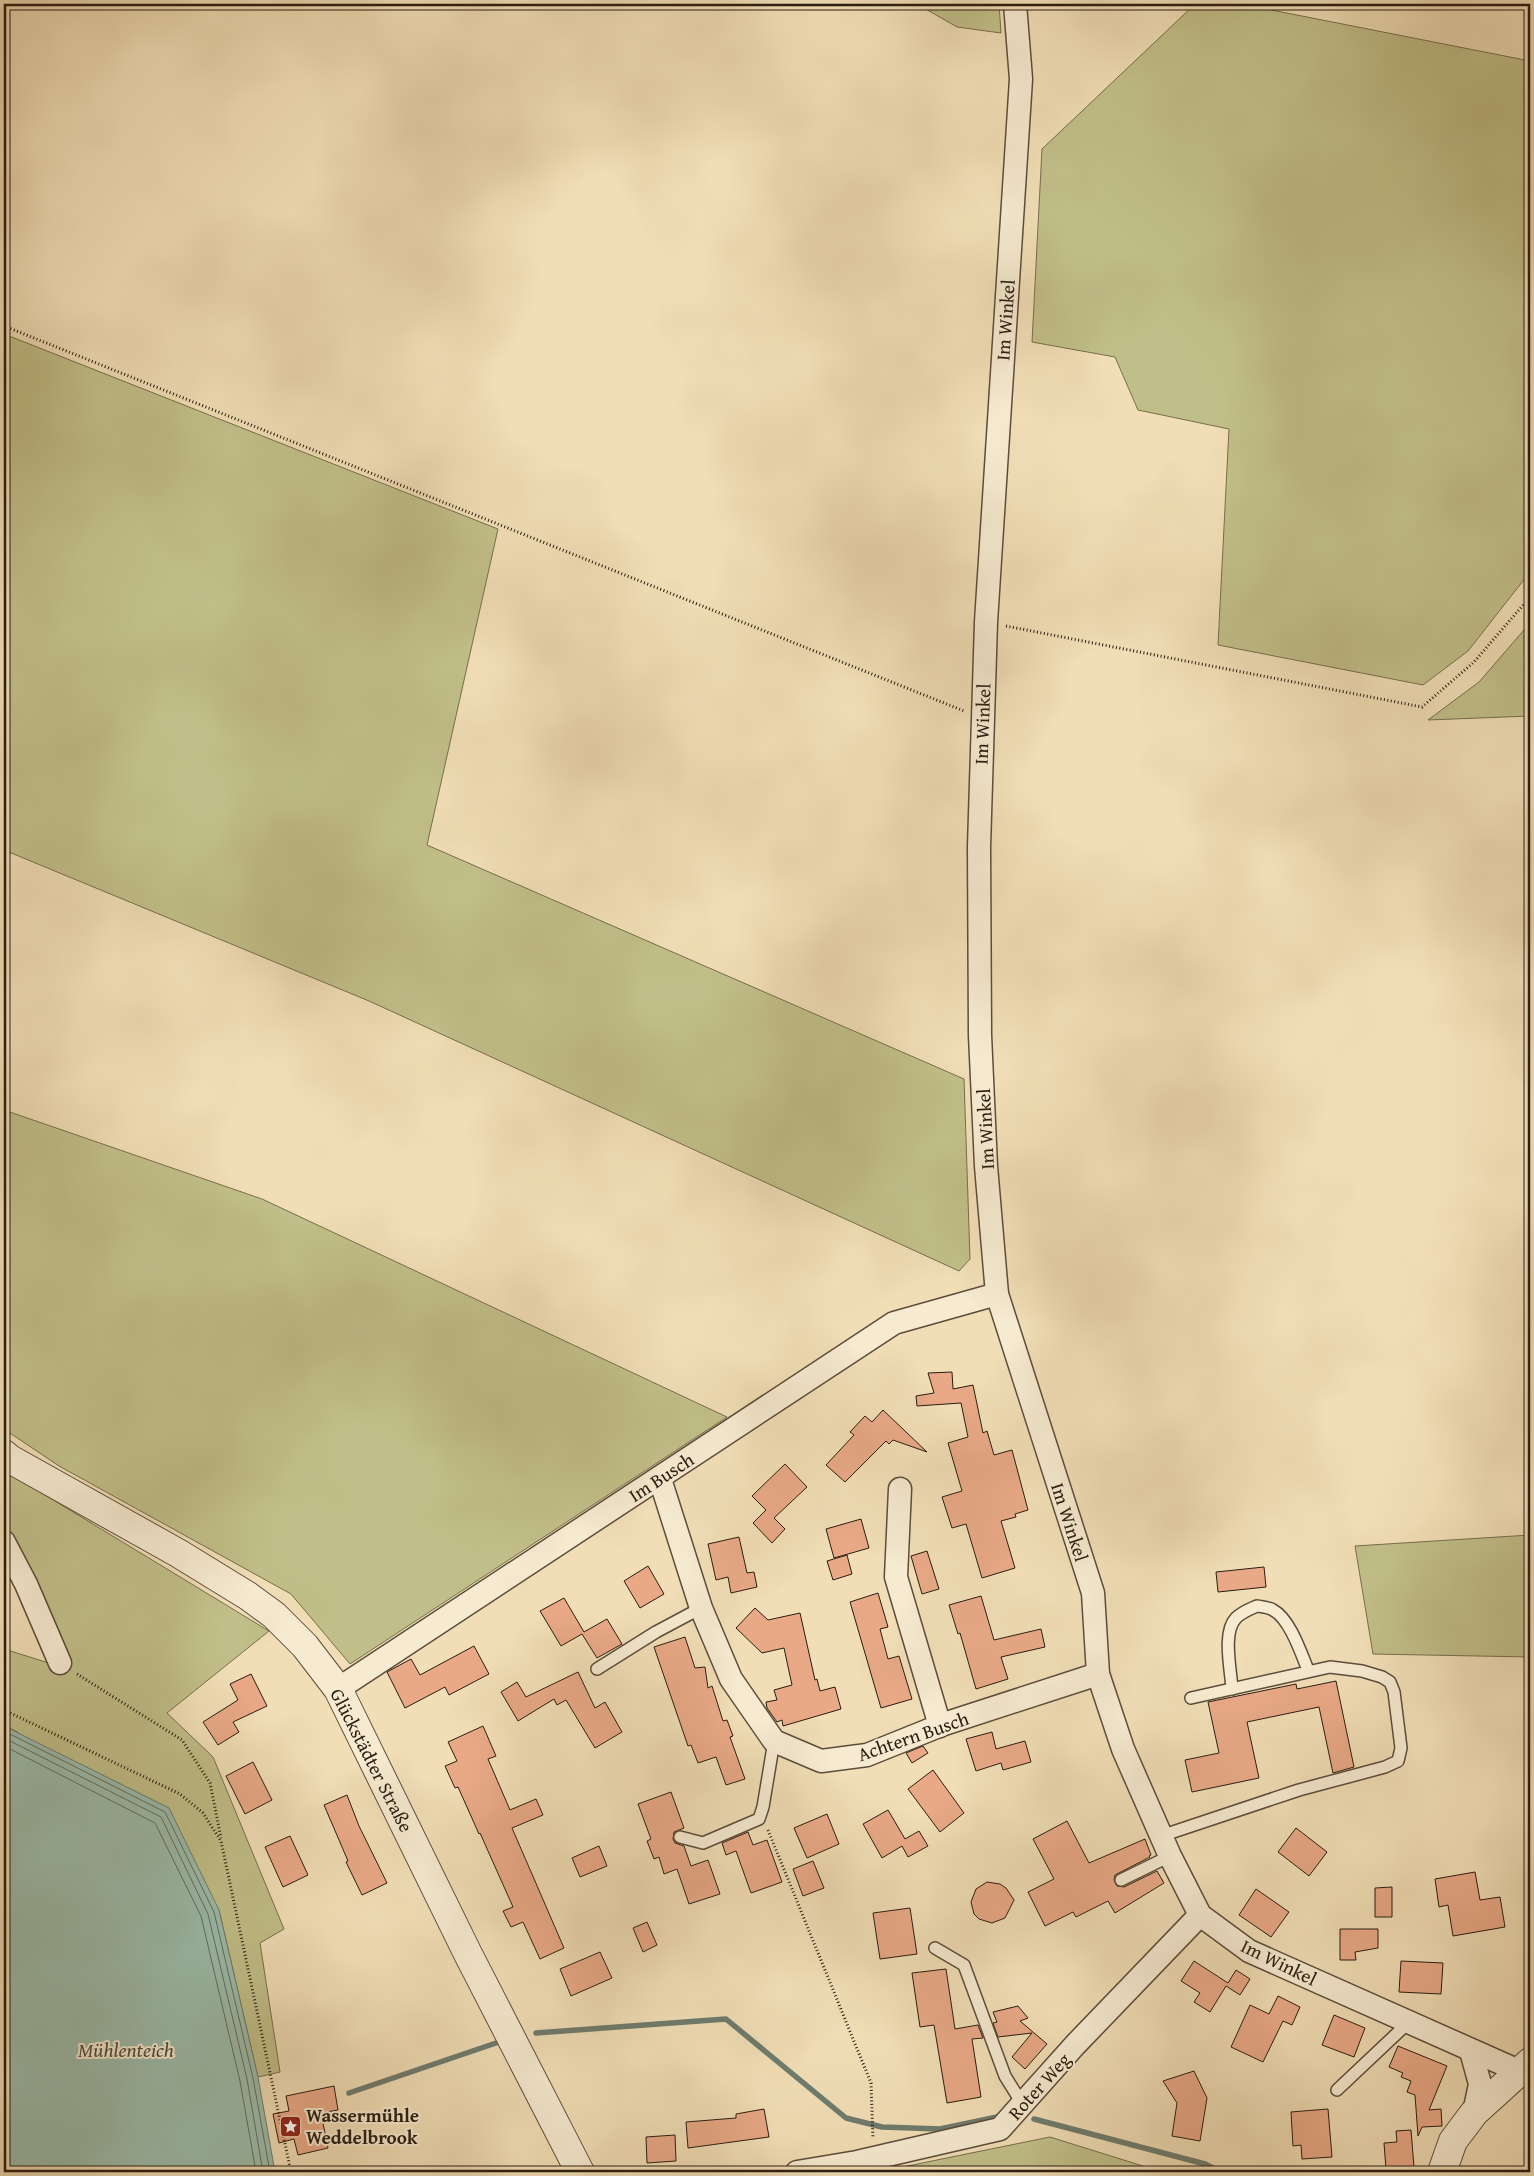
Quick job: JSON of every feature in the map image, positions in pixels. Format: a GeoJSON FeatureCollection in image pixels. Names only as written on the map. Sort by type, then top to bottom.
{"type":"FeatureCollection","features":[{"type":"Feature","properties":{"kind":"street","name":"Im Winkel"},"geometry":{"type":"LineString","coordinates":[[1015,4],[1021,79],[986,622],[979,847],[980,1036],[986,1166],[997,1294],[1093,1593],[1098,1674],[1123,1749],[1170,1856],[1200,1915],[1248,1951],[1471,2051],[1527,2070]]}},
{"type":"Feature","properties":{"kind":"street","name":"Im Busch"},"geometry":{"type":"LineString","coordinates":[[338,1689],[544,1552],[660,1479],[894,1323],[997,1294]]}},
{"type":"Feature","properties":{"kind":"street","name":"Glückstädter Straße"},"geometry":{"type":"LineString","coordinates":[[4,1454],[178,1553],[248,1596],[274,1616],[305,1646],[338,1689],[468,1954],[580,2172]]}},
{"type":"Feature","properties":{"kind":"street"},"geometry":{"type":"LineString","coordinates":[[660,1479],[700,1608],[731,1679],[774,1741]]}},
{"type":"Feature","properties":{"kind":"street"},"geometry":{"type":"LineString","coordinates":[[900,1489],[896,1577],[940,1726]]}},
{"type":"Feature","properties":{"kind":"street"},"geometry":{"type":"LineString","coordinates":[[4,1542],[26,1584],[60,1662]]}},
{"type":"Feature","properties":{"kind":"street","name":"Achtern Busch"},"geometry":{"type":"LineString","coordinates":[[774,1741],[821,1761],[867,1755],[940,1726],[1098,1674]]}},
{"type":"Feature","properties":{"kind":"street","name":"Roter Weg"},"geometry":{"type":"LineString","coordinates":[[797,2172],[857,2162],[1000,2129],[1075,2046],[1200,1915]]}},
{"type":"Feature","properties":{"kind":"street"},"geometry":{"type":"LineString","coordinates":[[1471,2051],[1480,2084],[1474,2113]]}},
{"type":"Feature","properties":{"kind":"street"},"geometry":{"type":"LineString","coordinates":[[1442,2172],[1452,2141],[1474,2113],[1527,2070]]}},
{"type":"Feature","properties":{"kind":"lane"},"geometry":{"type":"LineString","coordinates":[[1232,1689],[1228,1646],[1230,1631],[1235,1618],[1257,1606],[1272,1609],[1282,1618],[1297,1642],[1308,1670]]}},
{"type":"Feature","properties":{"kind":"lane"},"geometry":{"type":"LineString","coordinates":[[597,1669],[656,1632],[700,1608]]}},
{"type":"Feature","properties":{"kind":"lane"},"geometry":{"type":"LineString","coordinates":[[1161,1836],[1299,1790],[1385,1767],[1398,1761],[1401,1748],[1394,1692],[1390,1682],[1382,1677],[1362,1671],[1330,1666],[1191,1698]]}},
{"type":"Feature","properties":{"kind":"lane"},"geometry":{"type":"LineString","coordinates":[[680,1837],[703,1843],[759,1819],[763,1807],[774,1741]]}},
{"type":"Feature","properties":{"kind":"lane"},"geometry":{"type":"LineString","coordinates":[[1121,1880],[1170,1856]]}},
{"type":"Feature","properties":{"kind":"lane"},"geometry":{"type":"LineString","coordinates":[[934,1948],[964,1965],[1004,2076],[1023,2104]]}},
{"type":"Feature","properties":{"kind":"lane"},"geometry":{"type":"LineString","coordinates":[[1337,2090],[1408,2023]]}},
{"type":"Feature","properties":{"kind":"path"},"geometry":{"type":"LineString","coordinates":[[4,326],[982,718]]}},
{"type":"Feature","properties":{"kind":"path"},"geometry":{"type":"LineString","coordinates":[[986,622],[1422,707],[1474,662],[1530,596]]}},
{"type":"Feature","properties":{"kind":"path"},"geometry":{"type":"LineString","coordinates":[[60,1662],[182,1740],[210,1783],[291,2172]]}},
{"type":"Feature","properties":{"kind":"path"},"geometry":{"type":"LineString","coordinates":[[4,1710],[180,1794],[203,1813],[221,1841]]}},
{"type":"Feature","properties":{"kind":"path"},"geometry":{"type":"LineString","coordinates":[[767,1826],[871,2082],[873,2136]]}},
{"type":"Feature","properties":{"kind":"shaded area"},"geometry":{"type":"Polygon","coordinates":[[[917,4],[999,4],[1001,33],[957,27],[917,4]]]}},
{"type":"Feature","properties":{"kind":"shaded area"},"geometry":{"type":"Polygon","coordinates":[[[1241,4],[1530,61],[1530,572],[1468,651],[1423,685],[1218,645],[1229,429],[1138,410],[1115,357],[1032,342],[1042,149],[1194,5],[1241,4]]]}},
{"type":"Feature","properties":{"kind":"shaded area"},"geometry":{"type":"Polygon","coordinates":[[[4,334],[498,529],[427,845],[964,1079],[970,1259],[959,1271],[369,1001],[4,850],[4,334]]]}},
{"type":"Feature","properties":{"kind":"shaded area"},"geometry":{"type":"Polygon","coordinates":[[[1530,623],[1530,716],[1428,720],[1479,682],[1530,623]]]}},
{"type":"Feature","properties":{"kind":"shaded area"},"geometry":{"type":"Polygon","coordinates":[[[4,1110],[262,1199],[727,1417],[350,1664],[291,1594],[59,1466],[4,1429],[4,1110]]]}},
{"type":"Feature","properties":{"kind":"shaded area"},"geometry":{"type":"Polygon","coordinates":[[[4,1470],[269,1631],[167,1713],[213,1757],[284,1929],[260,1943],[280,2072],[258,2077],[219,1910],[16,1731],[4,1726],[4,1649],[52,1664],[4,1540],[4,1470]]]}},
{"type":"Feature","properties":{"kind":"shaded area"},"geometry":{"type":"Polygon","coordinates":[[[1530,1535],[1530,1657],[1373,1654],[1355,1546],[1530,1535]]]}},
{"type":"Feature","properties":{"kind":"shaded area"},"geometry":{"type":"Polygon","coordinates":[[[1050,2137],[1162,2172],[878,2172],[1050,2137]]]}},
{"type":"Feature","properties":{"kind":"water","name":"Mühlenteich"},"geometry":{"type":"Polygon","coordinates":[[[4,1726],[169,1808],[219,1910],[258,2077],[275,2172],[4,2172],[4,1726]]]}},
{"type":"Feature","properties":{"kind":"building"},"geometry":{"type":"Polygon","coordinates":[[[952,1372],[953,1389],[973,1385],[983,1433],[987,1431],[994,1455],[1012,1450],[1028,1510],[1015,1514],[1016,1517],[1001,1521],[1015,1568],[982,1578],[966,1524],[952,1528],[942,1497],[962,1491],[948,1443],[968,1437],[961,1403],[917,1406],[916,1396],[934,1393],[928,1373],[952,1372]]]}},
{"type":"Feature","properties":{"kind":"building"},"geometry":{"type":"Polygon","coordinates":[[[883,1410],[927,1452],[893,1440],[889,1444],[886,1441],[845,1482],[826,1465],[854,1435],[850,1432],[865,1416],[872,1422],[883,1410]]]}},
{"type":"Feature","properties":{"kind":"building"},"geometry":{"type":"Polygon","coordinates":[[[785,1464],[807,1487],[774,1518],[785,1529],[772,1543],[753,1523],[766,1510],[752,1496],[785,1464]]]}},
{"type":"Feature","properties":{"kind":"building"},"geometry":{"type":"Polygon","coordinates":[[[861,1519],[869,1548],[834,1558],[826,1529],[861,1519]]]}},
{"type":"Feature","properties":{"kind":"building"},"geometry":{"type":"Polygon","coordinates":[[[739,1537],[747,1573],[754,1572],[757,1587],[731,1593],[728,1577],[716,1580],[708,1544],[739,1537]]]}},
{"type":"Feature","properties":{"kind":"building"},"geometry":{"type":"Polygon","coordinates":[[[927,1551],[939,1589],[922,1594],[911,1556],[927,1551]]]}},
{"type":"Feature","properties":{"kind":"building"},"geometry":{"type":"Polygon","coordinates":[[[847,1555],[852,1574],[833,1580],[827,1561],[847,1555]]]}},
{"type":"Feature","properties":{"kind":"building"},"geometry":{"type":"Polygon","coordinates":[[[648,1566],[664,1594],[640,1608],[624,1581],[648,1566]]]}},
{"type":"Feature","properties":{"kind":"building"},"geometry":{"type":"Polygon","coordinates":[[[1264,1567],[1266,1587],[1218,1592],[1216,1572],[1264,1567]]]}},
{"type":"Feature","properties":{"kind":"building"},"geometry":{"type":"Polygon","coordinates":[[[878,1593],[888,1627],[880,1629],[888,1659],[899,1656],[912,1699],[881,1708],[850,1602],[878,1593]]]}},
{"type":"Feature","properties":{"kind":"building"},"geometry":{"type":"Polygon","coordinates":[[[981,1596],[994,1640],[1041,1629],[1045,1647],[1001,1657],[1008,1679],[976,1689],[960,1633],[958,1634],[949,1605],[981,1596]]]}},
{"type":"Feature","properties":{"kind":"building"},"geometry":{"type":"Polygon","coordinates":[[[564,1598],[584,1632],[607,1619],[622,1644],[597,1658],[582,1634],[561,1646],[540,1611],[564,1598]]]}},
{"type":"Feature","properties":{"kind":"building"},"geometry":{"type":"Polygon","coordinates":[[[755,1608],[768,1620],[800,1613],[815,1680],[817,1679],[820,1691],[835,1687],[841,1709],[783,1726],[782,1720],[777,1722],[767,1708],[766,1702],[777,1700],[774,1690],[792,1685],[784,1648],[762,1653],[736,1628],[755,1608]]]}},
{"type":"Feature","properties":{"kind":"building"},"geometry":{"type":"Polygon","coordinates":[[[685,1637],[695,1668],[705,1667],[708,1688],[712,1686],[723,1721],[727,1720],[733,1736],[730,1737],[745,1779],[726,1785],[716,1757],[698,1763],[691,1745],[688,1746],[654,1647],[685,1637]]]}},
{"type":"Feature","properties":{"kind":"building"},"geometry":{"type":"Polygon","coordinates":[[[474,1646],[489,1674],[449,1695],[445,1687],[405,1708],[387,1672],[411,1659],[420,1675],[474,1646]]]}},
{"type":"Feature","properties":{"kind":"building"},"geometry":{"type":"Polygon","coordinates":[[[578,1672],[595,1708],[605,1702],[622,1732],[595,1748],[566,1700],[557,1705],[554,1699],[518,1721],[501,1692],[517,1682],[526,1697],[578,1672]]]}},
{"type":"Feature","properties":{"kind":"building"},"geometry":{"type":"Polygon","coordinates":[[[251,1674],[267,1706],[233,1722],[239,1732],[218,1745],[203,1722],[238,1700],[230,1684],[251,1674]]]}},
{"type":"Feature","properties":{"kind":"building"},"geometry":{"type":"Polygon","coordinates":[[[1336,1681],[1354,1767],[1333,1773],[1319,1707],[1247,1722],[1259,1778],[1192,1792],[1185,1760],[1219,1753],[1208,1702],[1296,1684],[1297,1689],[1336,1681]]]}},
{"type":"Feature","properties":{"kind":"building"},"geometry":{"type":"Polygon","coordinates":[[[483,1726],[496,1756],[488,1759],[510,1810],[536,1799],[543,1815],[512,1828],[564,1948],[540,1959],[523,1922],[511,1927],[503,1911],[513,1907],[458,1787],[455,1788],[445,1766],[457,1761],[448,1742],[483,1726]]]}},
{"type":"Feature","properties":{"kind":"building"},"geometry":{"type":"Polygon","coordinates":[[[992,1732],[996,1749],[1025,1741],[1031,1762],[1003,1770],[1001,1763],[976,1771],[966,1739],[992,1732]]]}},
{"type":"Feature","properties":{"kind":"building"},"geometry":{"type":"Polygon","coordinates":[[[923,1746],[928,1753],[912,1763],[906,1753],[923,1746]]]}},
{"type":"Feature","properties":{"kind":"building"},"geometry":{"type":"Polygon","coordinates":[[[253,1762],[272,1800],[245,1814],[226,1776],[253,1762]]]}},
{"type":"Feature","properties":{"kind":"building"},"geometry":{"type":"Polygon","coordinates":[[[933,1770],[964,1813],[940,1832],[908,1789],[933,1770]]]}},
{"type":"Feature","properties":{"kind":"building"},"geometry":{"type":"Polygon","coordinates":[[[671,1792],[684,1828],[674,1832],[673,1839],[675,1843],[684,1846],[691,1866],[708,1860],[720,1894],[689,1904],[677,1869],[664,1874],[659,1857],[654,1859],[647,1841],[651,1839],[638,1804],[671,1792]]]}},
{"type":"Feature","properties":{"kind":"building"},"geometry":{"type":"Polygon","coordinates":[[[347,1795],[359,1826],[387,1883],[362,1895],[346,1862],[348,1861],[324,1805],[347,1795]]]}},
{"type":"Feature","properties":{"kind":"building"},"geometry":{"type":"Polygon","coordinates":[[[888,1810],[905,1839],[919,1831],[928,1846],[908,1857],[902,1846],[882,1858],[863,1824],[888,1810]]]}},
{"type":"Feature","properties":{"kind":"building"},"geometry":{"type":"Polygon","coordinates":[[[827,1814],[839,1844],[807,1858],[794,1828],[827,1814]]]}},
{"type":"Feature","properties":{"kind":"building"},"geometry":{"type":"Polygon","coordinates":[[[1067,1821],[1089,1863],[1145,1839],[1150,1857],[1115,1875],[1114,1880],[1117,1886],[1124,1887],[1157,1871],[1164,1883],[1115,1913],[1108,1901],[1076,1917],[1073,1912],[1045,1926],[1028,1892],[1054,1879],[1033,1839],[1067,1821]]]}},
{"type":"Feature","properties":{"kind":"building"},"geometry":{"type":"Polygon","coordinates":[[[1296,1828],[1327,1852],[1309,1876],[1278,1852],[1296,1828]]]}},
{"type":"Feature","properties":{"kind":"building"},"geometry":{"type":"Polygon","coordinates":[[[748,1832],[753,1845],[767,1840],[782,1882],[751,1893],[736,1851],[726,1855],[722,1843],[748,1832]]]}},
{"type":"Feature","properties":{"kind":"building"},"geometry":{"type":"Polygon","coordinates":[[[290,1836],[308,1875],[283,1887],[265,1847],[290,1836]]]}},
{"type":"Feature","properties":{"kind":"building"},"geometry":{"type":"Polygon","coordinates":[[[599,1846],[607,1866],[580,1877],[572,1858],[599,1846]]]}},
{"type":"Feature","properties":{"kind":"building"},"geometry":{"type":"Polygon","coordinates":[[[813,1861],[824,1888],[803,1896],[793,1869],[813,1861]]]}},
{"type":"Feature","properties":{"kind":"building"},"geometry":{"type":"Polygon","coordinates":[[[1475,1872],[1480,1900],[1500,1897],[1505,1927],[1453,1936],[1448,1905],[1439,1907],[1435,1879],[1475,1872]]]}},
{"type":"Feature","properties":{"kind":"building"},"geometry":{"type":"Polygon","coordinates":[[[987,1882],[1000,1884],[1006,1888],[1014,1900],[1005,1918],[992,1923],[979,1919],[974,1914],[971,1902],[976,1889],[987,1882]]]}},
{"type":"Feature","properties":{"kind":"building"},"geometry":{"type":"Polygon","coordinates":[[[1392,1887],[1392,1917],[1375,1917],[1375,1888],[1392,1887]]]}},
{"type":"Feature","properties":{"kind":"building"},"geometry":{"type":"Polygon","coordinates":[[[1256,1889],[1289,1912],[1271,1937],[1239,1915],[1256,1889]]]}},
{"type":"Feature","properties":{"kind":"building"},"geometry":{"type":"Polygon","coordinates":[[[910,1908],[917,1954],[880,1959],[873,1913],[910,1908]]]}},
{"type":"Feature","properties":{"kind":"building"},"geometry":{"type":"Polygon","coordinates":[[[647,1922],[657,1945],[643,1952],[633,1928],[647,1922]]]}},
{"type":"Feature","properties":{"kind":"building"},"geometry":{"type":"Polygon","coordinates":[[[1340,1929],[1378,1929],[1378,1948],[1355,1952],[1356,1960],[1340,1960],[1340,1929]]]}},
{"type":"Feature","properties":{"kind":"building"},"geometry":{"type":"Polygon","coordinates":[[[600,1952],[612,1978],[571,1996],[560,1969],[600,1952]]]}},
{"type":"Feature","properties":{"kind":"building"},"geometry":{"type":"Polygon","coordinates":[[[1194,1961],[1228,1983],[1236,1970],[1250,1979],[1240,1995],[1226,1986],[1210,2012],[1194,2002],[1200,1993],[1181,1981],[1194,1961]]]}},
{"type":"Feature","properties":{"kind":"building"},"geometry":{"type":"Polygon","coordinates":[[[1401,1961],[1443,1963],[1441,1994],[1399,1992],[1401,1961]]]}},
{"type":"Feature","properties":{"kind":"building"},"geometry":{"type":"Polygon","coordinates":[[[946,1969],[955,2029],[978,2025],[983,2038],[972,2039],[981,2097],[947,2103],[934,2025],[920,2027],[912,1973],[946,1969]]]}},
{"type":"Feature","properties":{"kind":"building"},"geometry":{"type":"Polygon","coordinates":[[[1278,1996],[1300,2007],[1292,2025],[1283,2021],[1263,2062],[1231,2047],[1250,2005],[1269,2014],[1278,1996]]]}},
{"type":"Feature","properties":{"kind":"building"},"geometry":{"type":"Polygon","coordinates":[[[1018,2006],[1028,2018],[1020,2021],[1047,2044],[1025,2069],[1012,2057],[1032,2033],[998,2037],[993,2023],[997,2022],[993,2012],[1018,2006]]]}},
{"type":"Feature","properties":{"kind":"building"},"geometry":{"type":"Polygon","coordinates":[[[1334,2015],[1365,2028],[1354,2057],[1322,2045],[1334,2015]]]}},
{"type":"Feature","properties":{"kind":"building"},"geometry":{"type":"Polygon","coordinates":[[[1398,2046],[1447,2066],[1429,2110],[1441,2109],[1442,2126],[1422,2127],[1418,2136],[1415,2095],[1407,2092],[1411,2081],[1401,2077],[1403,2073],[1389,2067],[1398,2046]]]}},
{"type":"Feature","properties":{"kind":"building"},"geometry":{"type":"Polygon","coordinates":[[[1194,2071],[1207,2098],[1200,2141],[1172,2136],[1177,2103],[1163,2081],[1194,2071]]]}},
{"type":"Feature","properties":{"kind":"building"},"geometry":{"type":"Polygon","coordinates":[[[334,2086],[338,2110],[321,2113],[328,2148],[298,2155],[294,2139],[279,2143],[273,2114],[289,2111],[286,2096],[334,2086]]]}},
{"type":"Feature","properties":{"kind":"building"},"geometry":{"type":"Polygon","coordinates":[[[764,2109],[769,2137],[688,2148],[686,2122],[736,2118],[736,2114],[764,2109]]]}},
{"type":"Feature","properties":{"kind":"building"},"geometry":{"type":"Polygon","coordinates":[[[1328,2109],[1332,2157],[1302,2159],[1301,2145],[1293,2146],[1291,2112],[1328,2109]]]}},
{"type":"Feature","properties":{"kind":"building"},"geometry":{"type":"Polygon","coordinates":[[[1411,2130],[1414,2167],[1386,2169],[1384,2143],[1397,2142],[1396,2131],[1411,2130]]]}},
{"type":"Feature","properties":{"kind":"building"},"geometry":{"type":"Polygon","coordinates":[[[675,2135],[676,2161],[647,2163],[646,2137],[675,2135]]]}},
{"type":"Feature","properties":{"kind":"waterway"},"geometry":{"type":"LineString","coordinates":[[536,2033],[726,2019],[846,2118],[882,2127],[940,2129],[997,2117]]}},
{"type":"Feature","properties":{"kind":"waterway"},"geometry":{"type":"LineString","coordinates":[[349,2093],[496,2043]]}},
{"type":"Feature","properties":{"kind":"waterway"},"geometry":{"type":"LineString","coordinates":[[1034,2119],[1205,2164],[1221,2172]]}},
{"type":"Feature","properties":{"kind":"place","name":"Wassermühle Weddelbrook"},"geometry":{"type":"Point","coordinates":[290,2126]}}]}
